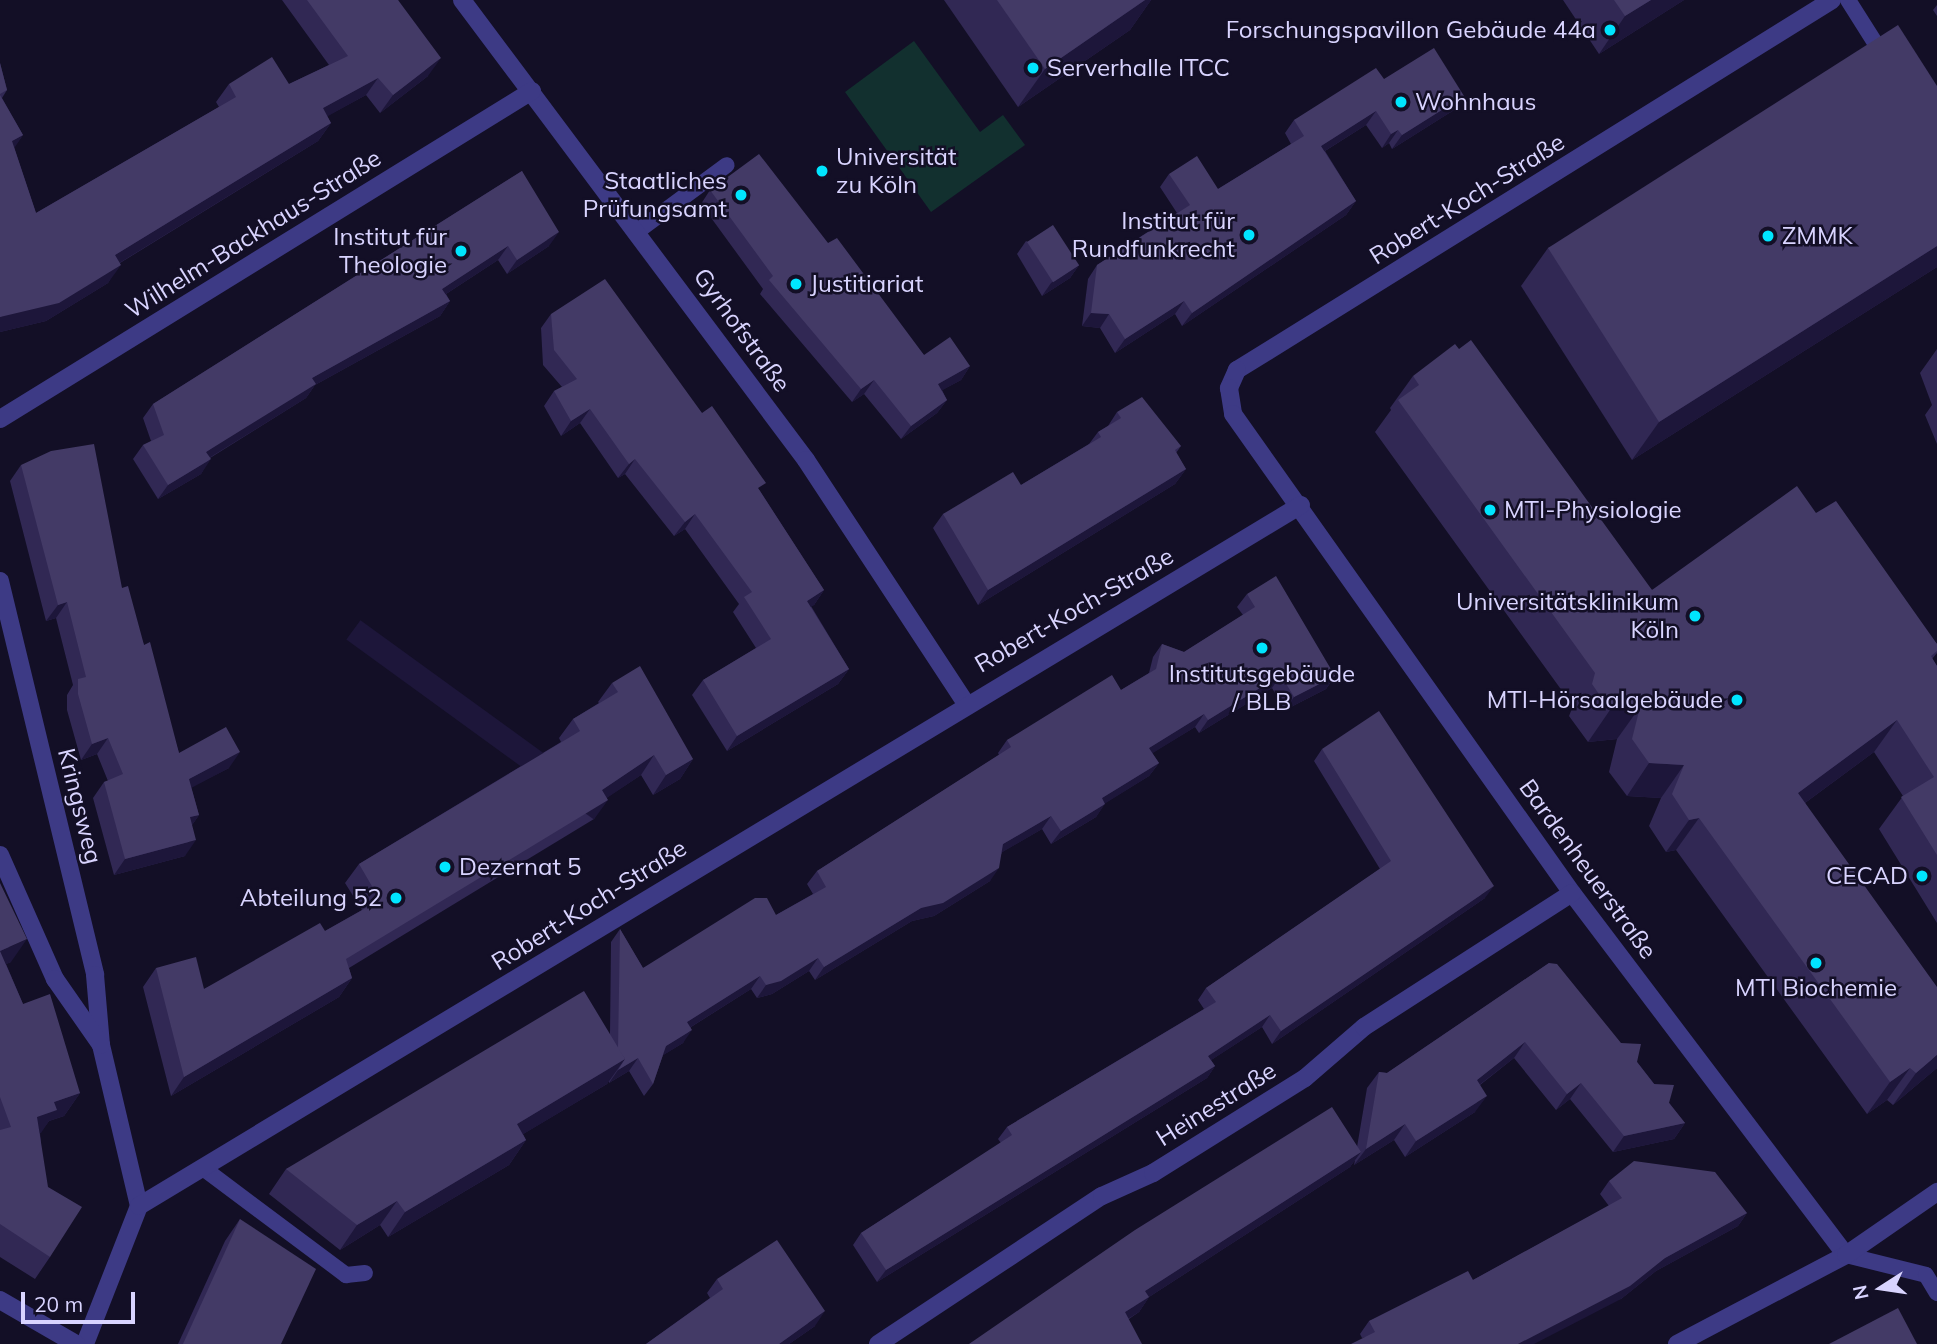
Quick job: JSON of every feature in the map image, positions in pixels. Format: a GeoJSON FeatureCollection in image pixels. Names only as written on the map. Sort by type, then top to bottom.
{"type":"FeatureCollection","features":[{"type":"Feature","properties":{"kind":"street","name":"Gyrhofstraße"},"geometry":{"type":"LineString","coordinates":[[462,0],[639,230],[806,460],[965,702]]}},
{"type":"Feature","properties":{"kind":"street","name":"Robert-Koch-Straße"},"geometry":{"type":"LineString","coordinates":[[139,1206],[965,702],[1301,505],[1233,414],[1229,388],[1237,370],[1835,0]]}},
{"type":"Feature","properties":{"kind":"street","name":"Wilhelm-Backhaus-Straße"},"geometry":{"type":"LineString","coordinates":[[0,419],[532,92]]}},
{"type":"Feature","properties":{"kind":"street","name":"Bardenheuerstraße"},"geometry":{"type":"LineString","coordinates":[[1301,505],[1572,893],[1846,1255]]}},
{"type":"Feature","properties":{"kind":"street","name":"Kringsweg"},"geometry":{"type":"LineString","coordinates":[[0,581],[95,975],[101,1045],[139,1206]]}},
{"type":"Feature","properties":{"kind":"street","name":"Kringsweg"},"geometry":{"type":"LineString","coordinates":[[0,855],[55,979],[101,1045]]}},
{"type":"Feature","properties":{"kind":"street","name":"Heinestraße"},"geometry":{"type":"LineString","coordinates":[[878,1344],[1102,1196],[1153,1173],[1305,1078],[1364,1027],[1572,893]]}},
{"type":"Feature","properties":{"kind":"street"},"geometry":{"type":"LineString","coordinates":[[1677,1344],[1846,1255],[1937,1192]]}},
{"type":"Feature","properties":{"kind":"street"},"geometry":{"type":"LineString","coordinates":[[85,1344],[139,1206]]}},
{"type":"Feature","properties":{"kind":"street"},"geometry":{"type":"LineString","coordinates":[[0,1300],[76,1344]]}},
{"type":"Feature","properties":{"kind":"lane"},"geometry":{"type":"LineString","coordinates":[[1835,0],[1897,78]]}},
{"type":"Feature","properties":{"kind":"lane"},"geometry":{"type":"LineString","coordinates":[[639,230],[727,165]]}},
{"type":"Feature","properties":{"kind":"lane"},"geometry":{"type":"LineString","coordinates":[[203,1168],[346,1275],[365,1273]]}},
{"type":"Feature","properties":{"kind":"lane"},"geometry":{"type":"LineString","coordinates":[[1846,1255],[1926,1275],[1937,1293]]}},
{"type":"Feature","properties":{"kind":"green space"},"geometry":{"type":"Polygon","coordinates":[[[914,41],[980,132],[1003,115],[1025,145],[931,212],[845,92],[914,41]]]}},
{"type":"Feature","properties":{"kind":"building"},"geometry":{"type":"Polygon","coordinates":[[[307,0],[398,0],[441,58],[393,95],[378,78],[323,108],[331,123],[115,255],[121,265],[59,303],[0,317],[0,95],[23,135],[12,141],[36,213],[236,97],[229,84],[272,57],[289,84],[348,56],[307,0]]]}},
{"type":"Feature","properties":{"kind":"building"},"geometry":{"type":"Polygon","coordinates":[[[997,0],[1145,0],[1045,69],[997,0]]]}},
{"type":"Feature","properties":{"kind":"building"},"geometry":{"type":"Polygon","coordinates":[[[1614,0],[1651,0],[1625,16],[1614,0]]]}},
{"type":"Feature","properties":{"kind":"building","name":"ZMMK"},"geometry":{"type":"Polygon","coordinates":[[[1898,25],[1937,86],[1937,246],[1659,422],[1548,248],[1898,25]]]}},
{"type":"Feature","properties":{"kind":"building"},"geometry":{"type":"Polygon","coordinates":[[[1434,48],[1464,96],[1402,135],[1398,130],[1391,134],[1376,111],[1321,146],[1356,201],[1192,313],[1184,301],[1125,339],[1109,314],[1091,313],[1097,265],[1190,205],[1169,174],[1197,156],[1218,189],[1304,136],[1294,120],[1376,68],[1384,79],[1434,48]]]}},
{"type":"Feature","properties":{"kind":"building"},"geometry":{"type":"Polygon","coordinates":[[[0,63],[7,90],[0,94],[0,63]]]}},
{"type":"Feature","properties":{"kind":"building"},"geometry":{"type":"Polygon","coordinates":[[[759,154],[828,243],[837,238],[924,355],[950,337],[970,366],[938,384],[947,400],[911,426],[874,380],[861,389],[769,280],[773,276],[710,190],[759,154]]]}},
{"type":"Feature","properties":{"kind":"building"},"geometry":{"type":"Polygon","coordinates":[[[522,171],[559,232],[517,260],[508,246],[442,289],[450,301],[312,378],[316,384],[206,452],[211,459],[168,485],[143,445],[164,435],[153,404],[522,171]]]}},
{"type":"Feature","properties":{"kind":"building"},"geometry":{"type":"Polygon","coordinates":[[[1053,225],[1079,265],[1053,282],[1027,242],[1053,225]]]}},
{"type":"Feature","properties":{"kind":"building"},"geometry":{"type":"Polygon","coordinates":[[[605,279],[702,413],[712,406],[766,483],[758,488],[824,590],[807,601],[849,669],[737,736],[703,680],[771,639],[744,597],[752,592],[695,514],[685,522],[635,459],[629,464],[590,409],[571,421],[554,391],[577,379],[554,350],[551,314],[605,279]]]}},
{"type":"Feature","properties":{"kind":"building"},"geometry":{"type":"Polygon","coordinates":[[[1471,340],[1652,590],[1797,486],[1816,513],[1836,501],[1937,644],[1937,651],[1931,656],[1937,666],[1937,855],[1901,797],[1934,777],[1897,720],[1798,793],[1937,987],[1937,1055],[1916,1073],[1910,1068],[1890,1082],[1699,818],[1689,820],[1672,794],[1684,765],[1649,763],[1632,739],[1640,707],[1610,710],[1592,684],[1595,673],[1398,400],[1419,385],[1413,376],[1455,344],[1459,349],[1471,340]]]}},
{"type":"Feature","properties":{"kind":"building"},"geometry":{"type":"Polygon","coordinates":[[[1142,397],[1181,446],[1175,450],[1186,469],[988,590],[943,514],[1013,472],[1021,485],[1101,437],[1098,432],[1121,418],[1117,412],[1142,397]]]}},
{"type":"Feature","properties":{"kind":"building"},"geometry":{"type":"Polygon","coordinates":[[[94,444],[122,588],[128,586],[144,645],[150,642],[179,753],[226,727],[240,752],[189,779],[199,815],[190,817],[196,840],[125,859],[104,782],[123,774],[108,738],[92,744],[78,694],[78,679],[86,677],[67,602],[58,605],[21,465],[51,451],[94,444]]]}},
{"type":"Feature","properties":{"kind":"building"},"geometry":{"type":"Polygon","coordinates":[[[1276,576],[1335,676],[1294,697],[1281,675],[1208,720],[1204,714],[1149,748],[1159,763],[1102,798],[1105,804],[1061,831],[1051,816],[1003,844],[999,868],[943,903],[921,908],[824,967],[818,958],[781,981],[766,985],[760,976],[687,1022],[692,1030],[666,1046],[653,1084],[638,1058],[618,1070],[625,1059],[618,1049],[620,929],[643,968],[755,898],[767,898],[776,915],[826,887],[817,871],[1011,747],[1007,740],[1112,675],[1121,690],[1156,669],[1162,644],[1184,652],[1255,607],[1247,594],[1276,576]]]}},
{"type":"Feature","properties":{"kind":"building"},"geometry":{"type":"Polygon","coordinates":[[[640,666],[693,759],[666,775],[654,755],[602,790],[608,800],[346,959],[352,978],[184,1077],[156,968],[196,957],[204,989],[320,923],[325,931],[380,900],[359,864],[580,731],[573,719],[618,692],[612,683],[640,666]]]}},
{"type":"Feature","properties":{"kind":"building"},"geometry":{"type":"Polygon","coordinates":[[[1379,711],[1494,886],[1281,1031],[1270,1015],[1208,1056],[1215,1066],[886,1270],[861,1233],[1012,1135],[1007,1127],[1216,1002],[1206,988],[1391,861],[1322,749],[1379,711]]]}},
{"type":"Feature","properties":{"kind":"building"},"geometry":{"type":"Polygon","coordinates":[[[0,883],[27,939],[0,951],[0,883]]]}},
{"type":"Feature","properties":{"kind":"building"},"geometry":{"type":"Polygon","coordinates":[[[0,951],[23,1004],[50,994],[80,1093],[54,1102],[57,1110],[37,1117],[48,1187],[82,1207],[50,1257],[0,1224],[0,1130],[11,1127],[0,1097],[0,951]]]}},
{"type":"Feature","properties":{"kind":"building"},"geometry":{"type":"Polygon","coordinates":[[[1549,963],[1557,964],[1621,1043],[1641,1044],[1637,1062],[1654,1084],[1674,1085],[1669,1103],[1685,1123],[1624,1136],[1581,1083],[1567,1094],[1525,1042],[1477,1080],[1487,1096],[1416,1141],[1405,1124],[1366,1149],[1379,1072],[1387,1073],[1549,963]]]}},
{"type":"Feature","properties":{"kind":"building"},"geometry":{"type":"Polygon","coordinates":[[[584,991],[625,1059],[517,1124],[526,1140],[405,1212],[397,1201],[357,1225],[286,1169],[584,991]]]}},
{"type":"Feature","properties":{"kind":"building"},"geometry":{"type":"Polygon","coordinates":[[[1332,1107],[1361,1152],[1145,1291],[1149,1297],[1125,1312],[1142,1344],[969,1344],[1135,1230],[1332,1107]]]}},
{"type":"Feature","properties":{"kind":"building"},"geometry":{"type":"Polygon","coordinates":[[[1634,1161],[1715,1172],[1747,1213],[1665,1258],[1630,1286],[1518,1344],[1351,1344],[1375,1332],[1369,1321],[1468,1271],[1473,1280],[1622,1198],[1609,1181],[1634,1161]]]}},
{"type":"Feature","properties":{"kind":"building"},"geometry":{"type":"Polygon","coordinates":[[[240,1219],[316,1269],[281,1344],[183,1344],[240,1219]]]}},
{"type":"Feature","properties":{"kind":"building"},"geometry":{"type":"Polygon","coordinates":[[[777,1240],[825,1311],[779,1344],[646,1344],[723,1289],[717,1279],[777,1240]]]}},
{"type":"Feature","properties":{"kind":"building"},"geometry":{"type":"Polygon","coordinates":[[[1898,1308],[1917,1344],[1829,1344],[1898,1308]]]}},
{"type":"Feature","properties":{"kind":"place","name":"Forschungspavillon Gebäude 44a"},"geometry":{"type":"Point","coordinates":[1610,30]}},
{"type":"Feature","properties":{"kind":"place","name":"Serverhalle ITCC"},"geometry":{"type":"Point","coordinates":[1033,68]}},
{"type":"Feature","properties":{"kind":"place","name":"Wohnhaus"},"geometry":{"type":"Point","coordinates":[1401,102]}},
{"type":"Feature","properties":{"kind":"place","name":"Universität zu Köln"},"geometry":{"type":"Point","coordinates":[822,171]}},
{"type":"Feature","properties":{"kind":"place","name":"Staatliches Prüfungsamt"},"geometry":{"type":"Point","coordinates":[741,195]}},
{"type":"Feature","properties":{"kind":"place","name":"Institut für Rundfunkrecht"},"geometry":{"type":"Point","coordinates":[1249,235]}},
{"type":"Feature","properties":{"kind":"place","name":"ZMMK"},"geometry":{"type":"Point","coordinates":[1768,236]}},
{"type":"Feature","properties":{"kind":"place","name":"Institut für Theologie"},"geometry":{"type":"Point","coordinates":[461,251]}},
{"type":"Feature","properties":{"kind":"place","name":"Justitiariat"},"geometry":{"type":"Point","coordinates":[796,284]}},
{"type":"Feature","properties":{"kind":"place","name":"MTI-Physiologie"},"geometry":{"type":"Point","coordinates":[1490,510]}},
{"type":"Feature","properties":{"kind":"place","name":"Universitätsklinikum Köln"},"geometry":{"type":"Point","coordinates":[1695,616]}},
{"type":"Feature","properties":{"kind":"place","name":"Institutsgebäude / BLB"},"geometry":{"type":"Point","coordinates":[1262,648]}},
{"type":"Feature","properties":{"kind":"place","name":"MTI-Hörsaalgebäude"},"geometry":{"type":"Point","coordinates":[1737,700]}},
{"type":"Feature","properties":{"kind":"place","name":"Dezernat 5"},"geometry":{"type":"Point","coordinates":[445,867]}},
{"type":"Feature","properties":{"kind":"place","name":"CECAD"},"geometry":{"type":"Point","coordinates":[1922,876]}},
{"type":"Feature","properties":{"kind":"place","name":"Abteilung 52"},"geometry":{"type":"Point","coordinates":[396,898]}},
{"type":"Feature","properties":{"kind":"place","name":"MTI Biochemie"},"geometry":{"type":"Point","coordinates":[1816,963]}}]}
